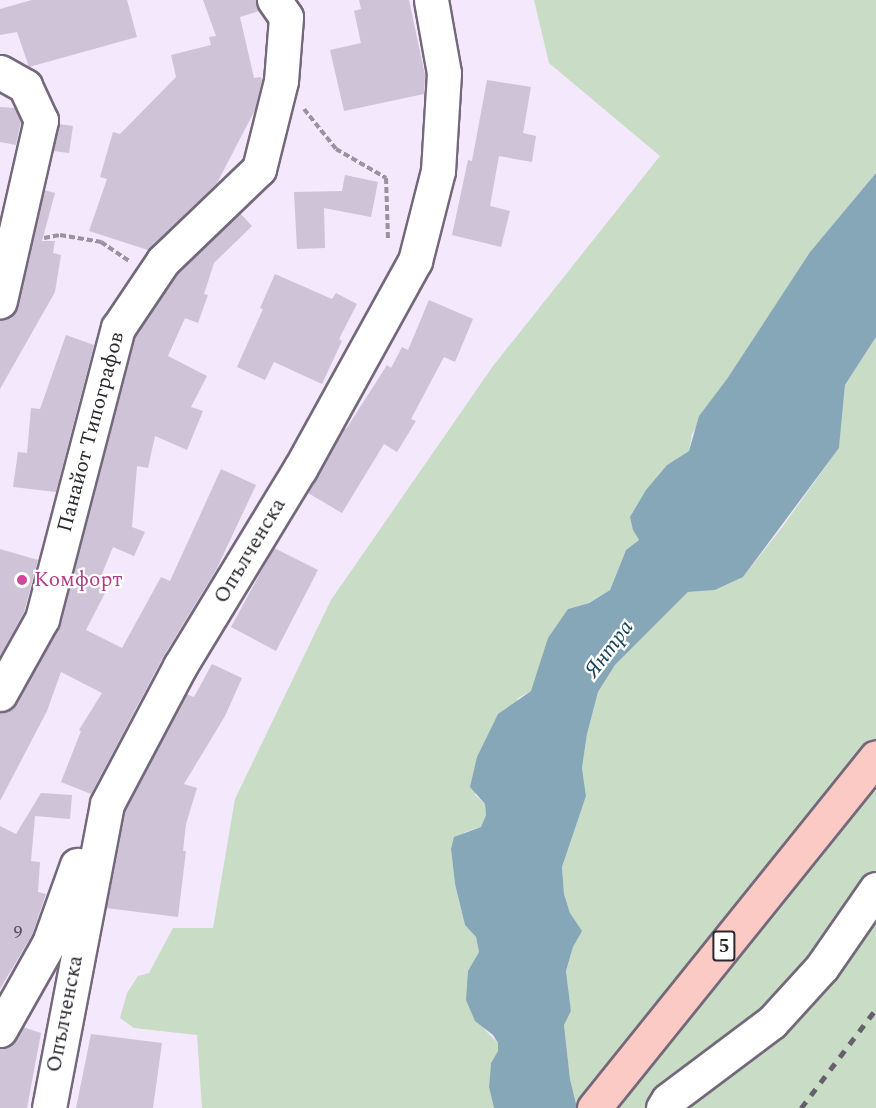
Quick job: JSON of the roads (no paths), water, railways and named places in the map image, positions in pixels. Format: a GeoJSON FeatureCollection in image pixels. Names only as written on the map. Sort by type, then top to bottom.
{"type":"FeatureCollection","features":[{"type":"Feature","properties":{"kind":"main road","name":"5"},"geometry":{"type":"LineString","coordinates":[[594,1108],[876,757]]}},
{"type":"Feature","properties":{"kind":"street","name":"Панайот Типографов"},"geometry":{"type":"LineString","coordinates":[[0,694],[42,619],[118,328],[163,261],[259,169],[281,81],[286,17],[274,0]]}},
{"type":"Feature","properties":{"kind":"street","name":"Опълченска"},"geometry":{"type":"LineString","coordinates":[[49,1108],[107,804],[180,666],[300,469],[416,261],[438,171],[444,74],[431,0]]}},
{"type":"Feature","properties":{"kind":"street"},"geometry":{"type":"LineString","coordinates":[[0,72],[25,86],[41,120],[0,301]]}},
{"type":"Feature","properties":{"kind":"street"},"geometry":{"type":"LineString","coordinates":[[0,1030],[49,942],[84,847],[107,804]]}},
{"type":"Feature","properties":{"kind":"street"},"geometry":{"type":"LineString","coordinates":[[663,1108],[668,1100],[772,1022],[822,967],[876,889]]}},
{"type":"Feature","properties":{"kind":"water","name":"Янтра"},"geometry":{"type":"Polygon","coordinates":[[[876,173],[876,337],[845,385],[839,448],[743,577],[715,590],[688,592],[615,665],[598,692],[587,734],[582,768],[586,796],[562,867],[564,894],[570,913],[582,931],[573,947],[566,971],[571,1011],[564,1025],[570,1079],[577,1108],[494,1108],[489,1087],[491,1063],[498,1051],[498,1043],[493,1035],[475,1021],[466,1000],[468,971],[479,952],[476,937],[465,925],[455,884],[451,849],[454,837],[481,827],[486,815],[485,804],[470,787],[477,757],[498,714],[531,691],[548,638],[568,609],[589,603],[610,590],[626,550],[639,540],[633,530],[630,517],[646,490],[667,465],[689,451],[699,416],[727,379],[810,252],[876,173]]]}},
{"type":"Feature","properties":{"kind":"railway"},"geometry":{"type":"LineString","coordinates":[[801,1108],[876,1009]]}},
{"type":"Feature","properties":{"kind":"place","name":"Комфорт"},"geometry":{"type":"Point","coordinates":[22,580]}}]}
